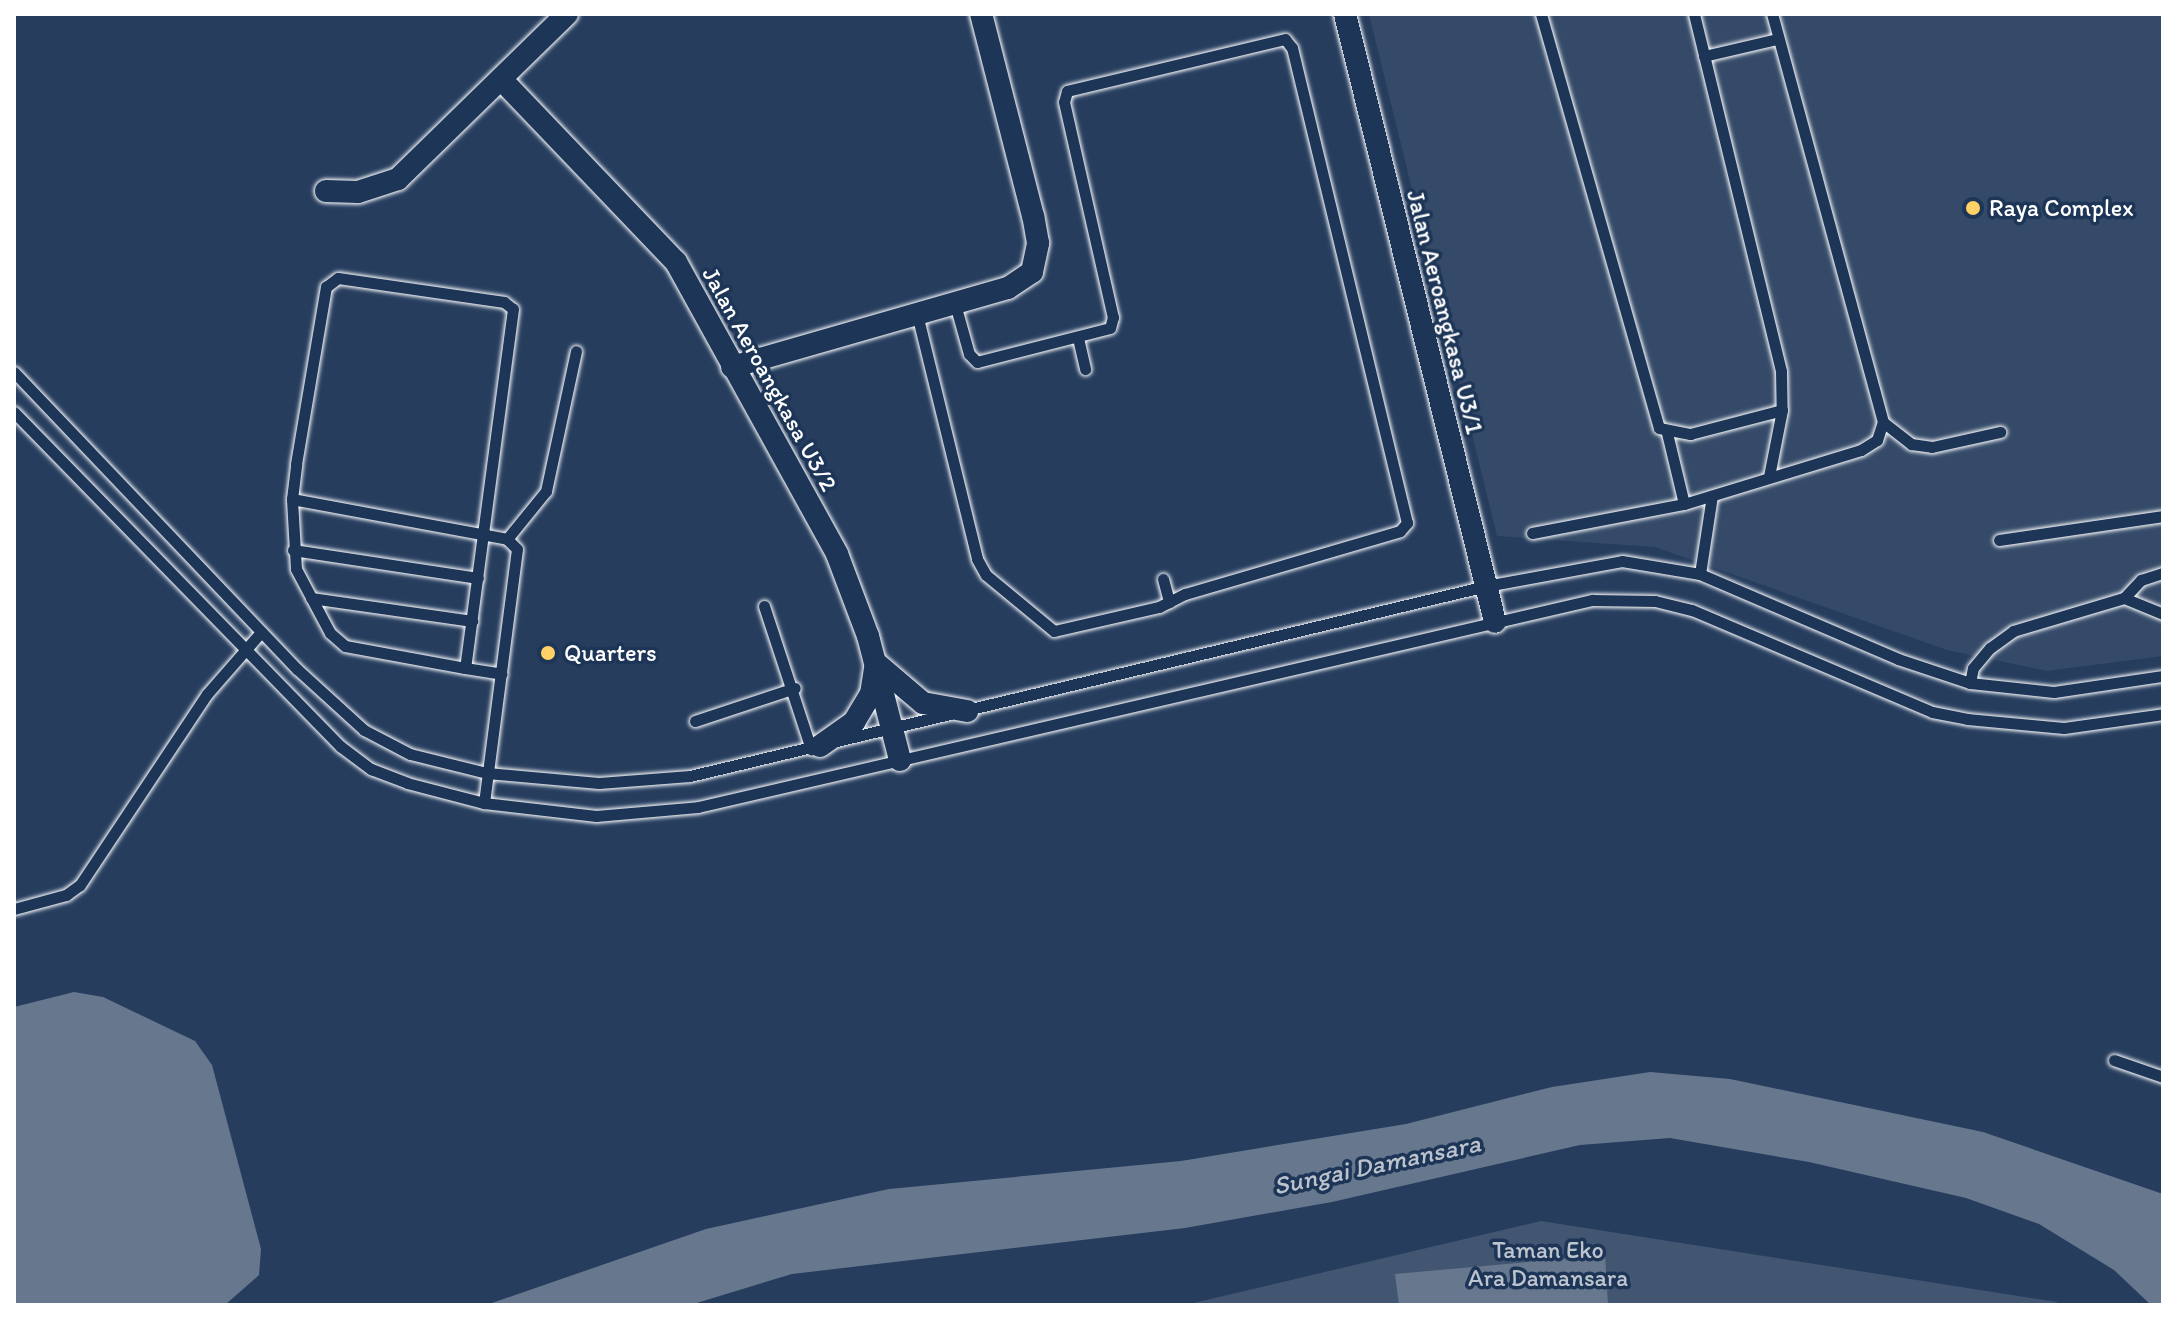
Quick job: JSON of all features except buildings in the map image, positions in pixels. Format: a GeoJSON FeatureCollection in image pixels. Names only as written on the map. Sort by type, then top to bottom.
{"type":"FeatureCollection","features":[{"type":"Feature","properties":{"kind":"street"},"geometry":{"type":"LineString","coordinates":[[326,191],[358,192],[398,179],[567,14]]}},
{"type":"Feature","properties":{"kind":"street"},"geometry":{"type":"LineString","coordinates":[[732,367],[1023,282],[1037,259],[1033,216],[981,14]]}},
{"type":"Feature","properties":{"kind":"street","name":"Jalan Aeroangkasa U3/1"},"geometry":{"type":"LineString","coordinates":[[1345,14],[1495,622]]}},
{"type":"Feature","properties":{"kind":"street","name":"Jalan Aeroangkasa U3/2"},"geometry":{"type":"LineString","coordinates":[[501,79],[661,242],[837,554],[876,663],[900,760]]}},
{"type":"Feature","properties":{"kind":"street"},"geometry":{"type":"LineString","coordinates":[[876,663],[923,703],[967,711]]}},
{"type":"Feature","properties":{"kind":"street"},"geometry":{"type":"LineString","coordinates":[[816,748],[854,722],[871,694],[876,663]]}},
{"type":"Feature","properties":{"kind":"lane"},"geometry":{"type":"LineString","coordinates":[[1541,14],[1651,415],[1667,433],[1684,504]]}},
{"type":"Feature","properties":{"kind":"lane"},"geometry":{"type":"LineString","coordinates":[[1694,14],[1781,371],[1782,410],[1769,476]]}},
{"type":"Feature","properties":{"kind":"lane"},"geometry":{"type":"LineString","coordinates":[[1532,533],[1684,504],[1861,450],[1877,440],[1883,422],[1772,14]]}},
{"type":"Feature","properties":{"kind":"lane"},"geometry":{"type":"LineString","coordinates":[[917,314],[977,559],[986,575],[1054,631],[1169,602],[1400,531],[1407,523],[1290,43],[1279,39],[1067,91],[1064,102],[1113,317],[1105,331],[977,362],[969,354],[955,304]]}},
{"type":"Feature","properties":{"kind":"lane"},"geometry":{"type":"LineString","coordinates":[[1704,56],[1777,39]]}},
{"type":"Feature","properties":{"kind":"lane"},"geometry":{"type":"LineString","coordinates":[[465,668],[513,314],[504,302],[338,278],[328,282],[292,499],[293,550],[311,598],[345,646],[465,668],[502,674]]}},
{"type":"Feature","properties":{"kind":"lane"},"geometry":{"type":"LineString","coordinates":[[1078,338],[1085,369]]}},
{"type":"Feature","properties":{"kind":"lane"},"geometry":{"type":"LineString","coordinates":[[507,539],[546,491],[576,351]]}},
{"type":"Feature","properties":{"kind":"lane"},"geometry":{"type":"LineString","coordinates":[[14,372],[261,632],[364,730],[410,754],[487,773],[649,782],[816,748],[1486,586],[1622,561],[1700,574],[1898,659],[1970,683],[2054,692],[2163,676]]}},
{"type":"Feature","properties":{"kind":"lane"},"geometry":{"type":"LineString","coordinates":[[1667,433],[1690,434],[1782,410]]}},
{"type":"Feature","properties":{"kind":"lane"},"geometry":{"type":"LineString","coordinates":[[14,412],[243,652],[340,746],[371,769],[484,803],[596,816],[650,815],[1592,600],[1655,601],[1728,622],[1943,714],[2064,728],[2163,714]]}},
{"type":"Feature","properties":{"kind":"lane"},"geometry":{"type":"LineString","coordinates":[[1883,422],[1911,444],[1932,447],[2000,432]]}},
{"type":"Feature","properties":{"kind":"lane"},"geometry":{"type":"LineString","coordinates":[[1700,574],[1712,496]]}},
{"type":"Feature","properties":{"kind":"lane"},"geometry":{"type":"LineString","coordinates":[[292,499],[507,539],[517,549],[519,560],[484,803]]}},
{"type":"Feature","properties":{"kind":"lane"},"geometry":{"type":"LineString","coordinates":[[1999,540],[2163,516]]}},
{"type":"Feature","properties":{"kind":"lane"},"geometry":{"type":"LineString","coordinates":[[293,550],[478,578]]}},
{"type":"Feature","properties":{"kind":"lane"},"geometry":{"type":"LineString","coordinates":[[1970,683],[1973,668],[1990,648],[2013,631],[2124,598],[2141,580],[2163,573]]}},
{"type":"Feature","properties":{"kind":"lane"},"geometry":{"type":"LineString","coordinates":[[1163,579],[1169,602]]}},
{"type":"Feature","properties":{"kind":"lane"},"geometry":{"type":"LineString","coordinates":[[311,598],[472,621]]}},
{"type":"Feature","properties":{"kind":"lane"},"geometry":{"type":"LineString","coordinates":[[2124,598],[2163,614]]}},
{"type":"Feature","properties":{"kind":"lane"},"geometry":{"type":"LineString","coordinates":[[764,606],[816,748]]}},
{"type":"Feature","properties":{"kind":"lane"},"geometry":{"type":"LineString","coordinates":[[14,909],[66,895],[80,885],[207,694],[261,632]]}},
{"type":"Feature","properties":{"kind":"lane"},"geometry":{"type":"LineString","coordinates":[[695,721],[795,688]]}},
{"type":"Feature","properties":{"kind":"lane"},"geometry":{"type":"LineString","coordinates":[[2114,1060],[2163,1077]]}},
{"type":"Feature","properties":{"kind":"shaded area"},"geometry":{"type":"Polygon","coordinates":[[[1369,14],[2163,14],[2163,656],[2047,671],[1947,650],[1655,547],[1497,536],[1369,14]]]}},
{"type":"Feature","properties":{"kind":"green space","name":"Taman Eko Ara Damansara"},"geometry":{"type":"Polygon","coordinates":[[[1541,1221],[2057,1302],[2058,1305],[1185,1305],[1541,1221]]]}},
{"type":"Feature","properties":{"kind":"water"},"geometry":{"type":"Polygon","coordinates":[[[74,992],[103,997],[195,1041],[212,1065],[261,1249],[259,1275],[225,1305],[14,1305],[14,1007],[74,992]]]}},
{"type":"Feature","properties":{"kind":"water","name":"Sungai Damansara"},"geometry":{"type":"Polygon","coordinates":[[[1650,1072],[1730,1079],[1983,1132],[2163,1194],[2163,1305],[2151,1305],[2114,1270],[2039,1224],[1966,1198],[1809,1162],[1670,1138],[1580,1145],[1332,1202],[1185,1228],[792,1274],[690,1305],[486,1305],[706,1229],[889,1189],[1181,1161],[1406,1124],[1552,1087],[1650,1072]]]}},
{"type":"Feature","properties":{"kind":"water"},"geometry":{"type":"Polygon","coordinates":[[[1605,1255],[1608,1305],[1399,1305],[1395,1274],[1605,1255]]]}},
{"type":"Feature","properties":{"kind":"place","name":"Raya Complex"},"geometry":{"type":"Point","coordinates":[1973,208]}},
{"type":"Feature","properties":{"kind":"place","name":"Quarters"},"geometry":{"type":"Point","coordinates":[548,653]}}]}
